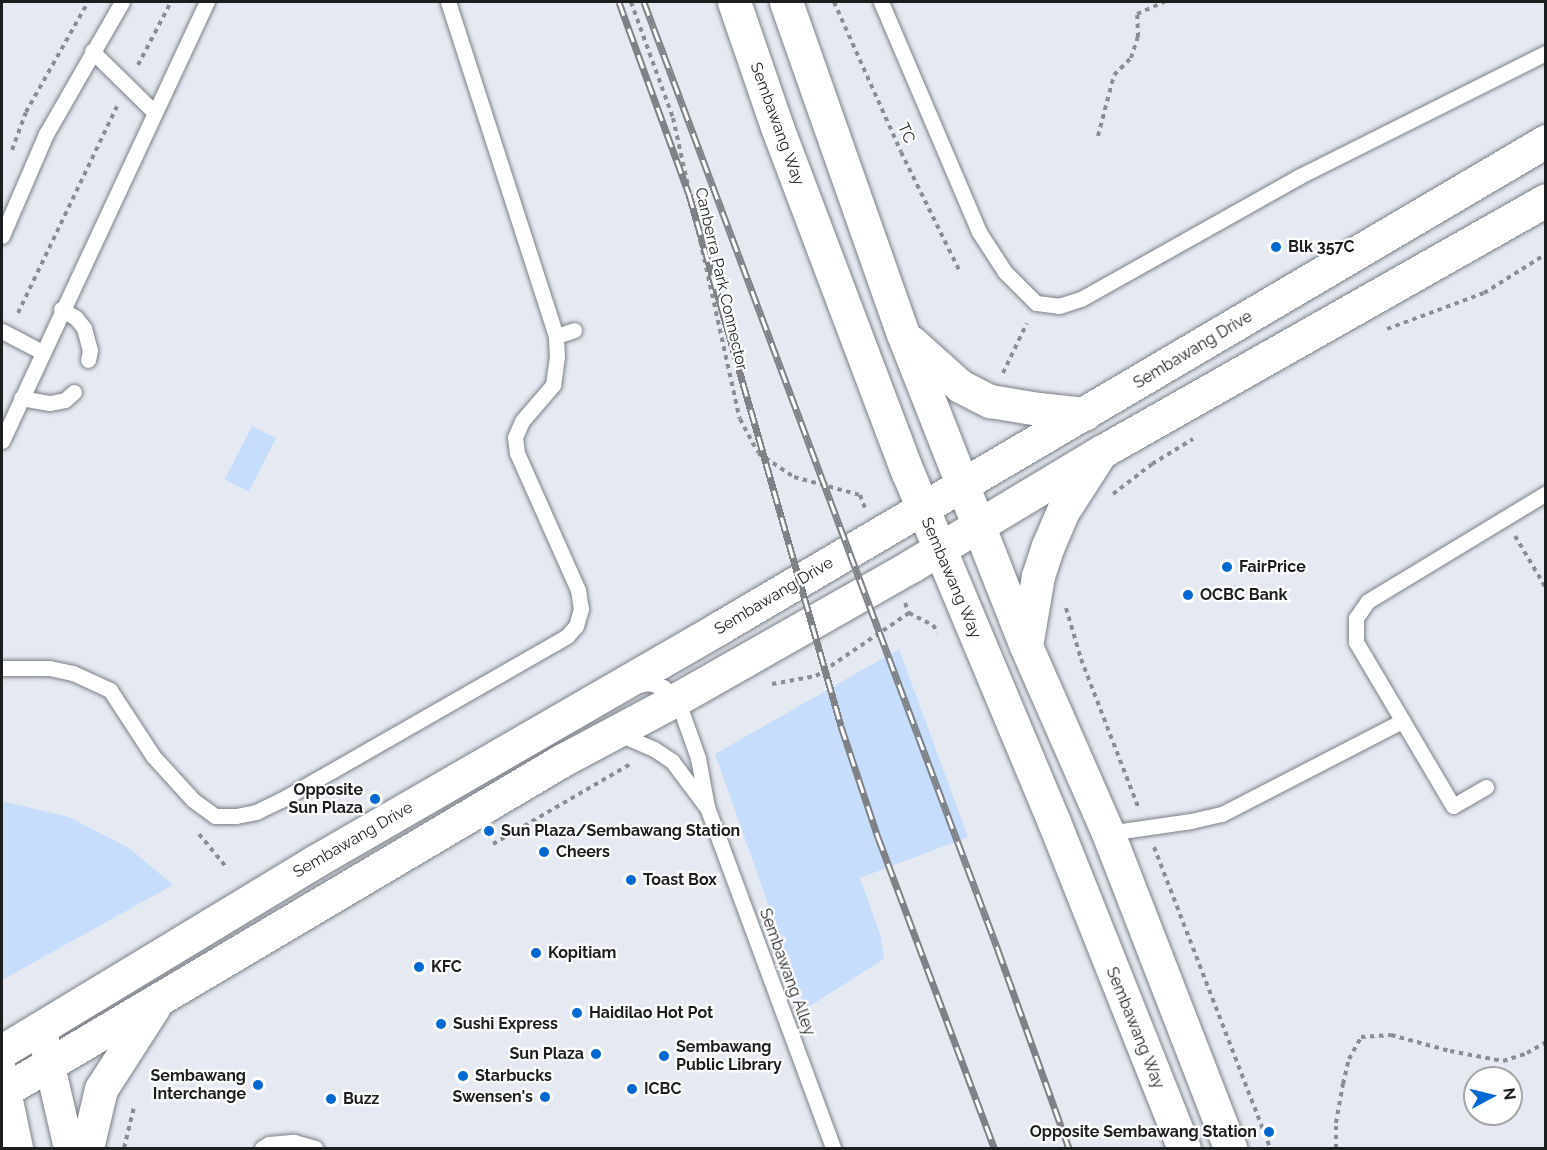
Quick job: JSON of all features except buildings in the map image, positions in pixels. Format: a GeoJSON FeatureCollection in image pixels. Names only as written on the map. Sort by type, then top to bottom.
{"type":"FeatureCollection","features":[{"type":"Feature","properties":{"kind":"main road","name":"Sembawang Way"},"geometry":{"type":"LineString","coordinates":[[734,2],[777,127],[922,509],[1054,822],[1184,1149]]}},
{"type":"Feature","properties":{"kind":"main road"},"geometry":{"type":"LineString","coordinates":[[786,2],[805,48],[903,334],[1026,646],[1108,833],[1230,1149]]}},
{"type":"Feature","properties":{"kind":"main road"},"geometry":{"type":"LineString","coordinates":[[777,127],[790,125],[800,116],[805,103],[808,87],[805,48]]}},
{"type":"Feature","properties":{"kind":"main road","name":"Sembawang Drive"},"geometry":{"type":"LineString","coordinates":[[2,1051],[314,862],[1085,414],[1545,141]]}},
{"type":"Feature","properties":{"kind":"main road"},"geometry":{"type":"LineString","coordinates":[[3,1085],[49,1064],[158,1001],[333,894],[613,732],[677,699],[939,550],[1101,452],[1545,200]]}},
{"type":"Feature","properties":{"kind":"main road"},"geometry":{"type":"LineString","coordinates":[[903,334],[960,386],[990,401],[1085,414]]}},
{"type":"Feature","properties":{"kind":"main road"},"geometry":{"type":"LineString","coordinates":[[1026,646],[1038,576],[1048,546],[1063,511],[1101,452]]}},
{"type":"Feature","properties":{"kind":"main road"},"geometry":{"type":"LineString","coordinates":[[87,1149],[101,1089],[158,1001]]}},
{"type":"Feature","properties":{"kind":"street"},"geometry":{"type":"LineString","coordinates":[[41,1027],[69,1149]]}},
{"type":"Feature","properties":{"kind":"street"},"geometry":{"type":"LineString","coordinates":[[3,1085],[18,1149]]}},
{"type":"Feature","properties":{"kind":"lane"},"geometry":{"type":"LineString","coordinates":[[2,236],[46,134],[122,2]]}},
{"type":"Feature","properties":{"kind":"lane"},"geometry":{"type":"LineString","coordinates":[[2,441],[61,309],[207,2]]}},
{"type":"Feature","properties":{"kind":"lane"},"geometry":{"type":"LineString","coordinates":[[2,668],[49,668],[73,673],[110,690],[153,756],[193,800],[215,816],[236,816],[256,812],[281,800],[557,642],[576,626],[581,609],[578,590],[517,453],[514,437],[522,421],[553,385],[557,357],[556,336],[448,2]]}},
{"type":"Feature","properties":{"kind":"lane"},"geometry":{"type":"LineString","coordinates":[[881,2],[979,231],[1005,272],[1036,303],[1059,306],[1081,299],[1299,176],[1545,53]]}},
{"type":"Feature","properties":{"kind":"lane"},"geometry":{"type":"LineString","coordinates":[[92,51],[154,112]]}},
{"type":"Feature","properties":{"kind":"lane"},"geometry":{"type":"LineString","coordinates":[[61,309],[76,318],[84,328],[90,350],[88,360]]}},
{"type":"Feature","properties":{"kind":"lane"},"geometry":{"type":"LineString","coordinates":[[556,336],[574,330]]}},
{"type":"Feature","properties":{"kind":"lane"},"geometry":{"type":"LineString","coordinates":[[5,333],[42,352]]}},
{"type":"Feature","properties":{"kind":"lane"},"geometry":{"type":"LineString","coordinates":[[21,398],[50,403],[65,400],[74,392]]}},
{"type":"Feature","properties":{"kind":"lane"},"geometry":{"type":"LineString","coordinates":[[1486,787],[1453,806],[1356,642],[1356,618],[1368,601],[1545,494]]}},
{"type":"Feature","properties":{"kind":"lane"},"geometry":{"type":"LineString","coordinates":[[610,691],[648,683],[663,687],[677,699]]}},
{"type":"Feature","properties":{"kind":"lane","name":"Sembawang Alley"},"geometry":{"type":"LineString","coordinates":[[677,699],[698,758],[707,807],[833,1149]]}},
{"type":"Feature","properties":{"kind":"lane"},"geometry":{"type":"LineString","coordinates":[[1108,833],[1191,822],[1222,814],[1402,721]]}},
{"type":"Feature","properties":{"kind":"lane","name":"Sembawang Alley"},"geometry":{"type":"LineString","coordinates":[[613,732],[654,749],[672,761],[707,807]]}},
{"type":"Feature","properties":{"kind":"lane"},"geometry":{"type":"LineString","coordinates":[[262,1149],[269,1144],[294,1142],[315,1149]]}},
{"type":"Feature","properties":{"kind":"path"},"geometry":{"type":"LineString","coordinates":[[10,155],[26,112],[88,2]]}},
{"type":"Feature","properties":{"kind":"path"},"geometry":{"type":"LineString","coordinates":[[5,333],[127,84],[171,2]]}},
{"type":"Feature","properties":{"kind":"path","name":"Canberra Park Connector"},"geometry":{"type":"LineString","coordinates":[[631,2],[673,118],[740,419],[758,453],[794,477],[860,495]]}},
{"type":"Feature","properties":{"kind":"path","name":"TC"},"geometry":{"type":"LineString","coordinates":[[834,2],[960,272]]}},
{"type":"Feature","properties":{"kind":"path"},"geometry":{"type":"LineString","coordinates":[[1098,136],[1114,75],[1131,58],[1138,38],[1137,14],[1164,2]]}},
{"type":"Feature","properties":{"kind":"path"},"geometry":{"type":"LineString","coordinates":[[1381,331],[1484,293],[1545,254]]}},
{"type":"Feature","properties":{"kind":"path"},"geometry":{"type":"LineString","coordinates":[[990,401],[1036,303]]}},
{"type":"Feature","properties":{"kind":"path"},"geometry":{"type":"LineString","coordinates":[[1109,498],[1152,464],[1203,433]]}},
{"type":"Feature","properties":{"kind":"path"},"geometry":{"type":"LineString","coordinates":[[1505,518],[1545,588]]}},
{"type":"Feature","properties":{"kind":"path"},"geometry":{"type":"LineString","coordinates":[[1062,598],[1081,659],[1270,1149]]}},
{"type":"Feature","properties":{"kind":"path"},"geometry":{"type":"LineString","coordinates":[[1336,1149],[1336,1123],[1343,1084],[1349,1059],[1361,1037],[1391,1035],[1450,1051],[1503,1061],[1527,1053],[1545,1042]]}},
{"type":"Feature","properties":{"kind":"path"},"geometry":{"type":"LineString","coordinates":[[124,1149],[134,1107]]}},
{"type":"Feature","properties":{"kind":"shaded area"},"geometry":{"type":"Polygon","coordinates":[[[252,426],[276,438],[249,492],[225,479],[252,426]]]}},
{"type":"Feature","properties":{"kind":"shaded area"},"geometry":{"type":"Polygon","coordinates":[[[899,649],[968,837],[860,878],[881,937],[884,959],[805,1009],[715,754],[899,649]]]}},
{"type":"Feature","properties":{"kind":"shaded area"},"geometry":{"type":"Polygon","coordinates":[[[2,801],[69,817],[129,848],[173,885],[2,980],[2,801]]]}},
{"type":"Feature","properties":{"kind":"railway"},"geometry":{"type":"LineString","coordinates":[[619,2],[689,194],[841,726],[878,837],[994,1148]]}},
{"type":"Feature","properties":{"kind":"railway"},"geometry":{"type":"LineString","coordinates":[[644,2],[998,950],[1069,1148]]}},
{"type":"Feature","properties":{"kind":"place","name":"Blk 357C"},"geometry":{"type":"Point","coordinates":[1276,247]}},
{"type":"Feature","properties":{"kind":"place","name":"FairPrice"},"geometry":{"type":"Point","coordinates":[1227,567]}},
{"type":"Feature","properties":{"kind":"place","name":"OCBC Bank"},"geometry":{"type":"Point","coordinates":[1188,595]}},
{"type":"Feature","properties":{"kind":"place","name":"Opposite Sun Plaza"},"geometry":{"type":"Point","coordinates":[375,799]}},
{"type":"Feature","properties":{"kind":"place","name":"Sun Plaza/Sembawang Station"},"geometry":{"type":"Point","coordinates":[489,831]}},
{"type":"Feature","properties":{"kind":"place","name":"Cheers"},"geometry":{"type":"Point","coordinates":[544,852]}},
{"type":"Feature","properties":{"kind":"place","name":"Toast Box"},"geometry":{"type":"Point","coordinates":[631,880]}},
{"type":"Feature","properties":{"kind":"place","name":"Kopitiam"},"geometry":{"type":"Point","coordinates":[536,953]}},
{"type":"Feature","properties":{"kind":"place","name":"KFC"},"geometry":{"type":"Point","coordinates":[419,967]}},
{"type":"Feature","properties":{"kind":"place","name":"Haidilao Hot Pot"},"geometry":{"type":"Point","coordinates":[577,1013]}},
{"type":"Feature","properties":{"kind":"place","name":"Sushi Express"},"geometry":{"type":"Point","coordinates":[441,1024]}},
{"type":"Feature","properties":{"kind":"place","name":"Sun Plaza"},"geometry":{"type":"Point","coordinates":[596,1054]}},
{"type":"Feature","properties":{"kind":"place","name":"Sembawang Public Library"},"geometry":{"type":"Point","coordinates":[664,1056]}},
{"type":"Feature","properties":{"kind":"place","name":"Starbucks"},"geometry":{"type":"Point","coordinates":[463,1076]}},
{"type":"Feature","properties":{"kind":"place","name":"Sembawang Interchange"},"geometry":{"type":"Point","coordinates":[258,1085]}},
{"type":"Feature","properties":{"kind":"place","name":"ICBC"},"geometry":{"type":"Point","coordinates":[632,1089]}},
{"type":"Feature","properties":{"kind":"place","name":"Swensen's"},"geometry":{"type":"Point","coordinates":[545,1097]}},
{"type":"Feature","properties":{"kind":"place","name":"Buzz"},"geometry":{"type":"Point","coordinates":[331,1099]}},
{"type":"Feature","properties":{"kind":"place","name":"Opposite Sembawang Station"},"geometry":{"type":"Point","coordinates":[1269,1132]}}]}
